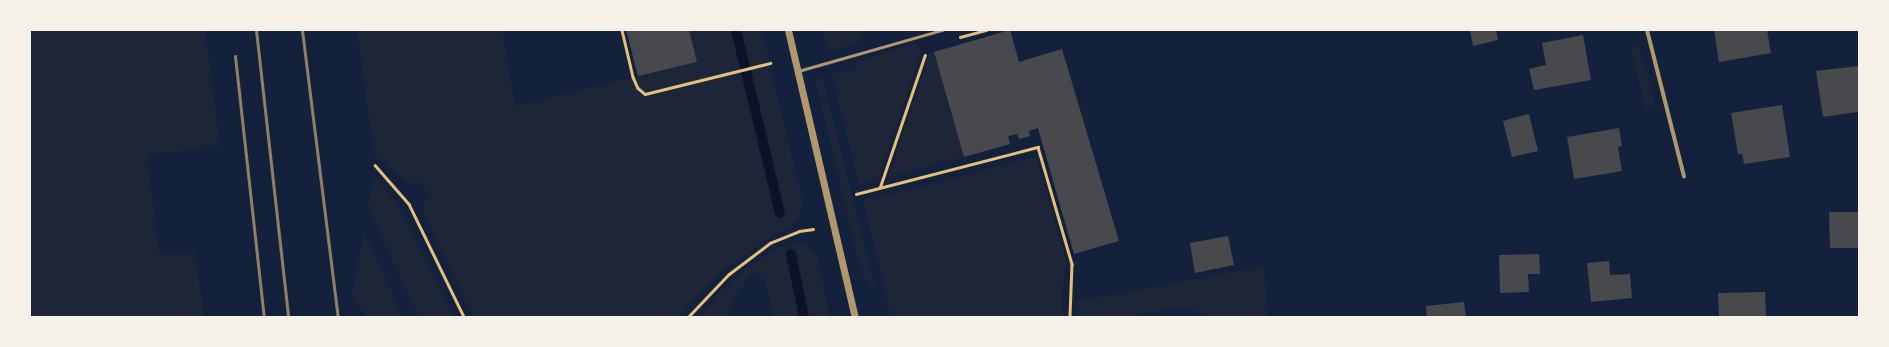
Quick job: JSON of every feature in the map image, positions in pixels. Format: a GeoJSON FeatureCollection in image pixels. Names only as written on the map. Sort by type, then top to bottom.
{"type":"FeatureCollection","features":[{"type":"Feature","properties":{"kind":"street"},"geometry":{"type":"LineString","coordinates":[[788,30],[855,317]]}},
{"type":"Feature","properties":{"kind":"street"},"geometry":{"type":"LineString","coordinates":[[1647,30],[1684,176]]}},
{"type":"Feature","properties":{"kind":"lane"},"geometry":{"type":"LineString","coordinates":[[798,71],[942,30]]}},
{"type":"Feature","properties":{"kind":"path"},"geometry":{"type":"LineString","coordinates":[[622,30],[633,77],[638,88],[645,94],[770,63]]}},
{"type":"Feature","properties":{"kind":"path"},"geometry":{"type":"LineString","coordinates":[[957,38],[986,30]]}},
{"type":"Feature","properties":{"kind":"path"},"geometry":{"type":"LineString","coordinates":[[880,188],[925,53]]}},
{"type":"Feature","properties":{"kind":"path"},"geometry":{"type":"LineString","coordinates":[[856,194],[1038,146],[1072,264],[1070,317]]}},
{"type":"Feature","properties":{"kind":"path"},"geometry":{"type":"LineString","coordinates":[[375,166],[409,204],[464,317]]}},
{"type":"Feature","properties":{"kind":"path"},"geometry":{"type":"LineString","coordinates":[[688,317],[729,274],[770,243],[799,231],[834,225]]}},
{"type":"Feature","properties":{"kind":"shaded area"},"geometry":{"type":"Polygon","coordinates":[[[30,30],[205,30],[220,146],[147,155],[159,253],[195,252],[204,317],[30,317],[30,30]]]}},
{"type":"Feature","properties":{"kind":"shaded area"},"geometry":{"type":"Polygon","coordinates":[[[357,30],[502,30],[515,106],[696,62],[689,30],[762,30],[803,203],[799,217],[790,228],[768,238],[714,278],[679,317],[473,317],[424,214],[423,206],[425,201],[430,197],[421,182],[416,184],[406,182],[374,155],[357,30]]]}},
{"type":"Feature","properties":{"kind":"shaded area"},"geometry":{"type":"Polygon","coordinates":[[[822,30],[863,30],[860,42],[827,53],[822,30]]]}},
{"type":"Feature","properties":{"kind":"shaded area"},"geometry":{"type":"Polygon","coordinates":[[[914,44],[922,51],[878,179],[859,184],[832,74],[856,68],[860,61],[914,44]]]}},
{"type":"Feature","properties":{"kind":"shaded area"},"geometry":{"type":"Polygon","coordinates":[[[1638,44],[1656,107],[1646,109],[1630,47],[1638,44]]]}},
{"type":"Feature","properties":{"kind":"shaded area"},"geometry":{"type":"Polygon","coordinates":[[[934,52],[964,157],[888,178],[929,54],[934,52]]]}},
{"type":"Feature","properties":{"kind":"shaded area"},"geometry":{"type":"Polygon","coordinates":[[[822,76],[876,288],[870,288],[861,271],[815,80],[822,76]]]}},
{"type":"Feature","properties":{"kind":"shaded area"},"geometry":{"type":"Polygon","coordinates":[[[1036,157],[1066,260],[1061,304],[1063,317],[891,317],[863,201],[1036,157]]]}},
{"type":"Feature","properties":{"kind":"shaded area"},"geometry":{"type":"Polygon","coordinates":[[[374,175],[402,211],[455,317],[419,317],[368,208],[374,175]]]}},
{"type":"Feature","properties":{"kind":"shaded area"},"geometry":{"type":"Polygon","coordinates":[[[364,231],[403,317],[366,317],[352,295],[364,231]]]}},
{"type":"Feature","properties":{"kind":"shaded area"},"geometry":{"type":"Polygon","coordinates":[[[795,242],[804,243],[817,255],[830,317],[774,317],[765,279],[757,275],[748,277],[725,317],[699,317],[720,292],[744,270],[773,250],[795,242]]]}},
{"type":"Feature","properties":{"kind":"shaded area"},"geometry":{"type":"Polygon","coordinates":[[[1264,266],[1268,317],[1211,317],[1190,309],[1168,310],[1126,317],[1077,317],[1077,301],[1264,266]]]}},
{"type":"Feature","properties":{"kind":"building"},"geometry":{"type":"Polygon","coordinates":[[[626,30],[689,30],[697,62],[638,76],[626,30]]]}},
{"type":"Feature","properties":{"kind":"building"},"geometry":{"type":"Polygon","coordinates":[[[1010,30],[1019,62],[1062,49],[1119,241],[1074,254],[1038,128],[1029,131],[1030,136],[1019,139],[1017,134],[1008,136],[1010,144],[964,157],[934,52],[1010,30]]]}},
{"type":"Feature","properties":{"kind":"building"},"geometry":{"type":"Polygon","coordinates":[[[1470,30],[1496,30],[1498,40],[1473,46],[1470,30]]]}},
{"type":"Feature","properties":{"kind":"building"},"geometry":{"type":"Polygon","coordinates":[[[1714,30],[1767,30],[1771,53],[1719,62],[1714,30]]]}},
{"type":"Feature","properties":{"kind":"building"},"geometry":{"type":"Polygon","coordinates":[[[1583,35],[1591,80],[1534,90],[1529,69],[1546,65],[1542,43],[1583,35]]]}},
{"type":"Feature","properties":{"kind":"building"},"geometry":{"type":"Polygon","coordinates":[[[1858,66],[1858,112],[1823,117],[1816,71],[1858,66]]]}},
{"type":"Feature","properties":{"kind":"building"},"geometry":{"type":"Polygon","coordinates":[[[1782,105],[1790,157],[1744,164],[1742,154],[1738,154],[1731,113],[1782,105]]]}},
{"type":"Feature","properties":{"kind":"building"},"geometry":{"type":"Polygon","coordinates":[[[1529,114],[1538,151],[1512,157],[1503,121],[1529,114]]]}},
{"type":"Feature","properties":{"kind":"building"},"geometry":{"type":"Polygon","coordinates":[[[1619,128],[1622,146],[1618,147],[1622,171],[1574,179],[1567,137],[1619,128]]]}},
{"type":"Feature","properties":{"kind":"building"},"geometry":{"type":"Polygon","coordinates":[[[1829,212],[1859,212],[1859,248],[1830,248],[1829,212]]]}},
{"type":"Feature","properties":{"kind":"building"},"geometry":{"type":"Polygon","coordinates":[[[1228,236],[1234,265],[1195,273],[1190,243],[1228,236]]]}},
{"type":"Feature","properties":{"kind":"building"},"geometry":{"type":"Polygon","coordinates":[[[1539,254],[1540,274],[1528,274],[1529,292],[1500,293],[1499,255],[1539,254]]]}},
{"type":"Feature","properties":{"kind":"building"},"geometry":{"type":"Polygon","coordinates":[[[1609,261],[1610,275],[1630,274],[1632,298],[1591,302],[1587,263],[1609,261]]]}},
{"type":"Feature","properties":{"kind":"building"},"geometry":{"type":"Polygon","coordinates":[[[1765,292],[1766,317],[1719,317],[1718,293],[1765,292]]]}},
{"type":"Feature","properties":{"kind":"building"},"geometry":{"type":"Polygon","coordinates":[[[1464,302],[1466,317],[1427,317],[1426,306],[1464,302]]]}},
{"type":"Feature","properties":{"kind":"waterway"},"geometry":{"type":"LineString","coordinates":[[736,30],[780,213]]}},
{"type":"Feature","properties":{"kind":"waterway"},"geometry":{"type":"LineString","coordinates":[[791,254],[804,317]]}},
{"type":"Feature","properties":{"kind":"railway"},"geometry":{"type":"LineString","coordinates":[[256,30],[288,317]]}},
{"type":"Feature","properties":{"kind":"railway"},"geometry":{"type":"LineString","coordinates":[[302,30],[338,317]]}},
{"type":"Feature","properties":{"kind":"railway"},"geometry":{"type":"LineString","coordinates":[[235,56],[264,317]]}}]}
